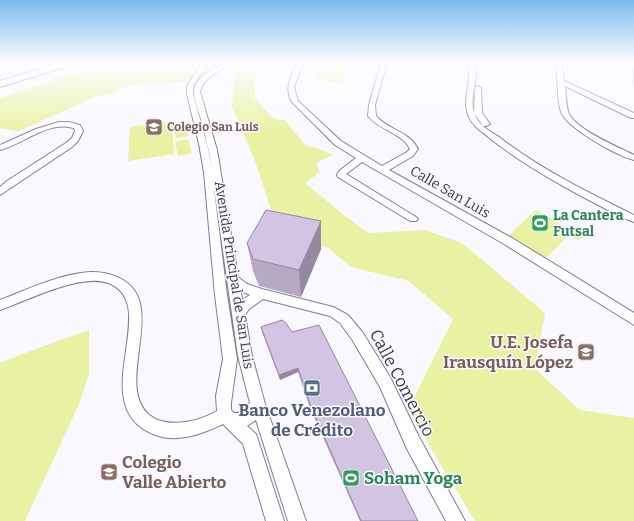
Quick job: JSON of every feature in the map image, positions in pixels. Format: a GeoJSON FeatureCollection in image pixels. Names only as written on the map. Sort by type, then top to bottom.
{"type":"FeatureCollection","features":[{"type":"Feature","properties":{"kind":"street","name":"Avenida Principal de San Luis"},"geometry":{"type":"LineString","coordinates":[[191,87],[190,94],[203,144],[208,172],[221,295],[230,359],[228,379],[223,398],[228,418]]}},
{"type":"Feature","properties":{"kind":"street","name":"Avenida Principal de San Luis"},"geometry":{"type":"LineString","coordinates":[[198,87],[197,92],[213,150],[245,356],[258,404],[297,521]]}},
{"type":"Feature","properties":{"kind":"street","name":"Calle San Luis"},"geometry":{"type":"LineString","coordinates":[[291,87],[290,90],[293,99],[338,143],[382,170],[508,241],[634,320]]}},
{"type":"Feature","properties":{"kind":"street"},"geometry":{"type":"LineString","coordinates":[[377,87],[372,105],[372,116],[380,123],[408,140],[414,149],[410,154],[382,170]]}},
{"type":"Feature","properties":{"kind":"street"},"geometry":{"type":"LineString","coordinates":[[472,87],[470,112],[475,122],[497,140],[533,166],[604,201],[634,212]]}},
{"type":"Feature","properties":{"kind":"street"},"geometry":{"type":"LineString","coordinates":[[479,87],[478,113],[482,121],[507,141],[539,163],[634,219]]}},
{"type":"Feature","properties":{"kind":"street"},"geometry":{"type":"LineString","coordinates":[[563,87],[565,114],[573,123],[586,133],[634,158]]}},
{"type":"Feature","properties":{"kind":"street"},"geometry":{"type":"LineString","coordinates":[[572,87],[634,116]]}},
{"type":"Feature","properties":{"kind":"street"},"geometry":{"type":"LineString","coordinates":[[563,99],[568,96],[577,95],[597,99]]}},
{"type":"Feature","properties":{"kind":"street"},"geometry":{"type":"LineString","coordinates":[[0,148],[51,126],[70,124],[77,127],[79,131],[75,139],[69,145],[10,183],[0,192]]}},
{"type":"Feature","properties":{"kind":"street"},"geometry":{"type":"LineString","coordinates":[[362,158],[342,173],[342,175],[413,219]]}},
{"type":"Feature","properties":{"kind":"street"},"geometry":{"type":"LineString","coordinates":[[0,305],[73,279],[98,277],[109,279],[125,288],[131,296],[135,312],[129,389],[130,398],[140,417],[159,429],[173,431],[196,427],[228,418],[242,421],[247,419],[252,414],[258,404]]}},
{"type":"Feature","properties":{"kind":"street","name":"Calle Comercio"},"geometry":{"type":"LineString","coordinates":[[232,278],[243,287],[261,294],[333,312],[355,331],[385,382],[413,443],[456,521]]}},
{"type":"Feature","properties":{"kind":"street"},"geometry":{"type":"LineString","coordinates":[[238,314],[245,305],[261,294]]}},
{"type":"Feature","properties":{"kind":"street"},"geometry":{"type":"LineString","coordinates":[[228,418],[244,432],[250,440],[275,521]]}},
{"type":"Feature","properties":{"kind":"green space"},"geometry":{"type":"Polygon","coordinates":[[[33,87],[123,87],[110,94],[95,97],[19,131],[0,128],[0,98],[33,87]]]}},
{"type":"Feature","properties":{"kind":"green space"},"geometry":{"type":"Polygon","coordinates":[[[234,87],[255,87],[255,99],[274,119],[285,120],[306,146],[317,148],[333,155],[316,163],[320,172],[305,183],[368,233],[425,230],[462,243],[545,313],[535,369],[580,410],[634,418],[634,521],[475,521],[408,410],[453,319],[409,281],[351,267],[328,248],[279,234],[255,161],[232,106],[234,87]]]}},
{"type":"Feature","properties":{"kind":"green space"},"geometry":{"type":"Polygon","coordinates":[[[172,121],[174,154],[128,161],[130,127],[172,121]]]}},
{"type":"Feature","properties":{"kind":"green space"},"geometry":{"type":"Polygon","coordinates":[[[187,124],[189,136],[176,138],[173,126],[187,124]]]}},
{"type":"Feature","properties":{"kind":"green space"},"geometry":{"type":"Polygon","coordinates":[[[188,139],[192,153],[178,156],[175,142],[188,139]]]}},
{"type":"Feature","properties":{"kind":"green space","name":"La Cantera Futsal"},"geometry":{"type":"Polygon","coordinates":[[[536,210],[582,237],[578,241],[569,235],[545,259],[508,236],[536,210]]]}},
{"type":"Feature","properties":{"kind":"green space"},"geometry":{"type":"Polygon","coordinates":[[[89,330],[89,374],[79,404],[25,521],[0,521],[0,363],[89,330]]]}},
{"type":"Feature","properties":{"kind":"building"},"geometry":{"type":"Polygon","coordinates":[[[266,210],[321,221],[299,270],[253,259],[247,243],[266,210]]]}},
{"type":"Feature","properties":{"kind":"building"},"geometry":{"type":"Polygon","coordinates":[[[282,320],[292,332],[319,325],[418,521],[361,521],[310,404],[298,368],[279,375],[261,327],[282,320]]]}},
{"type":"Feature","properties":{"kind":"place","name":"Colegio San Luis"},"geometry":{"type":"Point","coordinates":[154,127]}},
{"type":"Feature","properties":{"kind":"place","name":"La Cantera Futsal"},"geometry":{"type":"Point","coordinates":[540,223]}},
{"type":"Feature","properties":{"kind":"place","name":"U.E. Josefa Irausquín López"},"geometry":{"type":"Point","coordinates":[586,352]}},
{"type":"Feature","properties":{"kind":"place","name":"Banco Venezolano de Crédito"},"geometry":{"type":"Point","coordinates":[312,388]}},
{"type":"Feature","properties":{"kind":"place","name":"Colegio Valle Abierto"},"geometry":{"type":"Point","coordinates":[109,472]}},
{"type":"Feature","properties":{"kind":"place","name":"Soham Yoga"},"geometry":{"type":"Point","coordinates":[351,478]}}]}
